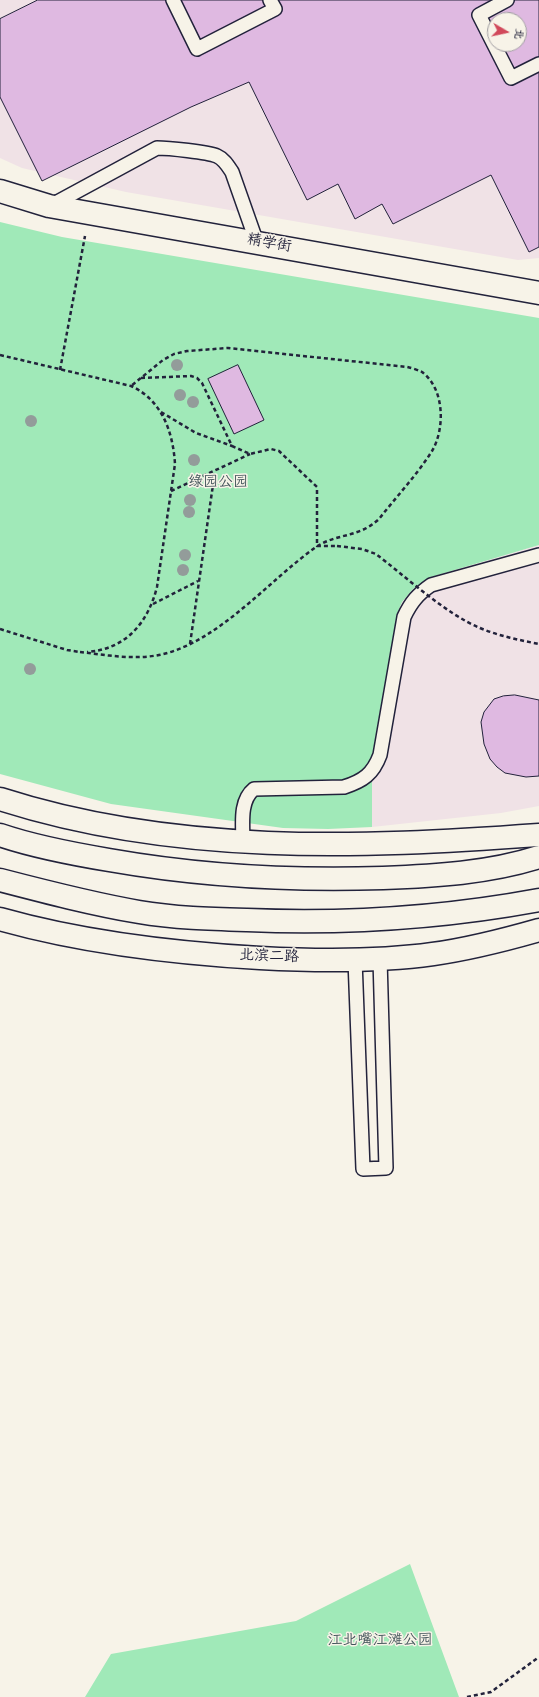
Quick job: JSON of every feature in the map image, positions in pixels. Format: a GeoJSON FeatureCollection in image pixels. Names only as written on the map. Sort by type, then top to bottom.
{"type":"FeatureCollection","features":[{"type":"Feature","properties":{"kind":"street","name":"精学街"},"geometry":{"type":"LineString","coordinates":[[0,191],[49,206],[539,293]]}},
{"type":"Feature","properties":{"kind":"street"},"geometry":{"type":"LineString","coordinates":[[0,799],[86,822],[148,832],[243,843],[298,844],[461,840],[539,835]]}},
{"type":"Feature","properties":{"kind":"street"},"geometry":{"type":"LineString","coordinates":[[0,835],[68,853],[145,866],[216,875],[289,879],[421,876],[477,870],[539,857]]}},
{"type":"Feature","properties":{"kind":"street"},"geometry":{"type":"LineString","coordinates":[[0,880],[61,896],[140,912],[211,919],[289,922],[357,921],[432,916],[485,910],[539,900]]}},
{"type":"Feature","properties":{"kind":"street","name":"北滨二路"},"geometry":{"type":"LineString","coordinates":[[0,919],[46,932],[149,948],[211,955],[355,960],[432,954],[478,946],[539,930]]}},
{"type":"Feature","properties":{"kind":"lane"},"geometry":{"type":"LineString","coordinates":[[173,0],[197,49],[275,9],[270,0]]}},
{"type":"Feature","properties":{"kind":"lane"},"geometry":{"type":"LineString","coordinates":[[507,0],[478,15],[511,78],[539,64]]}},
{"type":"Feature","properties":{"kind":"lane"},"geometry":{"type":"LineString","coordinates":[[49,206],[157,148],[217,156],[225,162],[232,172],[257,243]]}},
{"type":"Feature","properties":{"kind":"lane"},"geometry":{"type":"LineString","coordinates":[[243,843],[244,802],[248,794],[254,789],[344,787],[357,783],[367,776],[376,766],[380,755],[404,617],[410,604],[419,593],[432,585],[539,555]]}},
{"type":"Feature","properties":{"kind":"lane"},"geometry":{"type":"LineString","coordinates":[[355,960],[363,1169],[386,1168],[380,958]]}},
{"type":"Feature","properties":{"kind":"path"},"geometry":{"type":"LineString","coordinates":[[60,370],[85,234]]}},
{"type":"Feature","properties":{"kind":"path"},"geometry":{"type":"LineString","coordinates":[[0,630],[67,650],[126,657],[159,655],[190,644],[224,623],[317,546],[370,528],[379,519],[432,451],[438,437],[441,419],[439,399],[432,384],[422,372],[407,366],[228,348],[187,351],[174,354],[163,360],[131,386]]}},
{"type":"Feature","properties":{"kind":"path"},"geometry":{"type":"LineString","coordinates":[[0,355],[131,386],[142,391],[152,400],[161,412],[174,444],[175,464],[158,587],[153,604],[146,619],[134,632],[123,640],[95,651],[80,652]]}},
{"type":"Feature","properties":{"kind":"path"},"geometry":{"type":"LineString","coordinates":[[141,378],[191,376],[198,378],[202,383],[232,446]]}},
{"type":"Feature","properties":{"kind":"path"},"geometry":{"type":"LineString","coordinates":[[161,412],[196,433],[250,454]]}},
{"type":"Feature","properties":{"kind":"path"},"geometry":{"type":"LineString","coordinates":[[171,491],[250,454],[271,449],[279,451],[317,487],[317,546]]}},
{"type":"Feature","properties":{"kind":"path"},"geometry":{"type":"LineString","coordinates":[[190,644],[215,471]]}},
{"type":"Feature","properties":{"kind":"path"},"geometry":{"type":"LineString","coordinates":[[317,546],[337,546],[362,549],[376,554],[449,610],[480,628],[515,640],[539,644]]}},
{"type":"Feature","properties":{"kind":"path"},"geometry":{"type":"LineString","coordinates":[[153,604],[198,581]]}},
{"type":"Feature","properties":{"kind":"path"},"geometry":{"type":"LineString","coordinates":[[467,1697],[492,1692],[539,1657]]}},
{"type":"Feature","properties":{"kind":"shaded area"},"geometry":{"type":"Polygon","coordinates":[[[0,0],[539,0],[539,258],[518,260],[126,192],[22,168],[0,158],[0,0]]]}},
{"type":"Feature","properties":{"kind":"shaded area"},"geometry":{"type":"Polygon","coordinates":[[[539,545],[539,806],[501,813],[372,827],[372,757],[397,614],[402,602],[413,589],[431,577],[539,545]]]}},
{"type":"Feature","properties":{"kind":"green space","name":"绿园公园"},"geometry":{"type":"Polygon","coordinates":[[[0,222],[62,237],[539,318],[539,545],[431,577],[413,589],[402,602],[397,614],[372,757],[372,827],[328,829],[283,828],[111,804],[0,774],[0,222]]]}},
{"type":"Feature","properties":{"kind":"green space","name":"江北嘴江滩公园"},"geometry":{"type":"Polygon","coordinates":[[[410,1564],[459,1697],[85,1697],[111,1654],[296,1621],[410,1564]]]}},
{"type":"Feature","properties":{"kind":"building"},"geometry":{"type":"Polygon","coordinates":[[[38,0],[539,0],[539,247],[529,252],[491,175],[393,224],[382,204],[355,219],[338,184],[307,200],[249,82],[191,107],[42,181],[0,97],[0,19],[38,0]]]}},
{"type":"Feature","properties":{"kind":"building"},"geometry":{"type":"Polygon","coordinates":[[[238,365],[264,420],[234,434],[208,379],[238,365]]]}},
{"type":"Feature","properties":{"kind":"building"},"geometry":{"type":"Polygon","coordinates":[[[515,695],[539,700],[539,776],[526,777],[505,773],[490,759],[484,744],[481,722],[484,712],[494,699],[503,696],[515,695]]]}}]}
